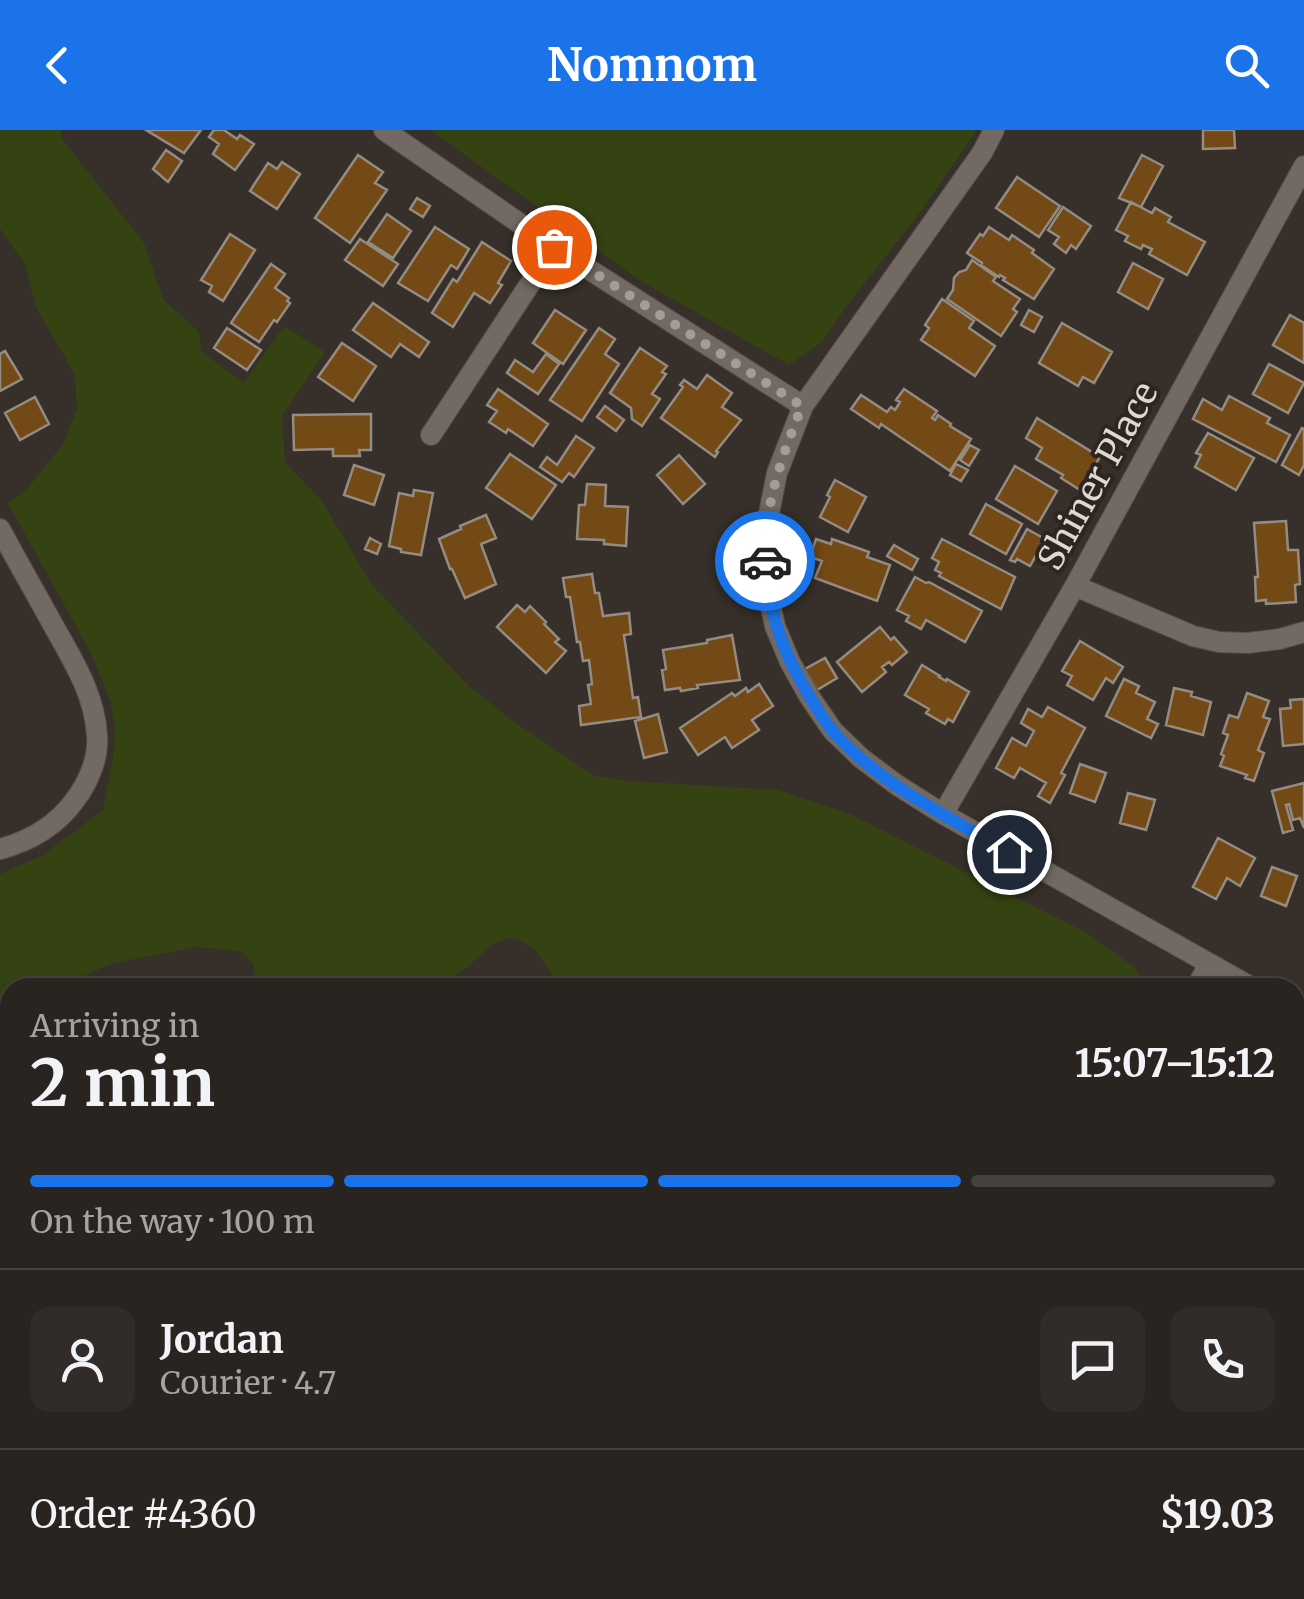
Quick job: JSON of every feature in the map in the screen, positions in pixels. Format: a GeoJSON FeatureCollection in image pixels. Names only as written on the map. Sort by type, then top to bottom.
{"type":"FeatureCollection","features":[{"type":"Feature","properties":{"kind":"street"},"geometry":{"type":"LineString","coordinates":[[384,130],[554,247],[802,406]]}},
{"type":"Feature","properties":{"kind":"street"},"geometry":{"type":"LineString","coordinates":[[994,130],[982,153],[802,406],[777,473],[765,534],[768,594],[775,626],[809,696],[833,730],[873,767],[943,814],[1235,978]]}},
{"type":"Feature","properties":{"kind":"street","name":"Shiner Place"},"geometry":{"type":"LineString","coordinates":[[943,814],[1075,586],[1304,166]]}},
{"type":"Feature","properties":{"kind":"street"},"geometry":{"type":"LineString","coordinates":[[430,435],[554,247]]}},
{"type":"Feature","properties":{"kind":"street"},"geometry":{"type":"LineString","coordinates":[[0,530],[88,688],[98,738],[85,787],[68,810],[44,830],[0,849]]}},
{"type":"Feature","properties":{"kind":"street"},"geometry":{"type":"LineString","coordinates":[[1075,586],[1193,636],[1219,642],[1248,643],[1304,632]]}},
{"type":"Feature","properties":{"kind":"street"},"geometry":{"type":"LineString","coordinates":[[1201,978],[1209,964]]}},
{"type":"Feature","properties":{"kind":"green space"},"geometry":{"type":"Polygon","coordinates":[[[0,130],[61,130],[62,139],[144,243],[163,299],[199,332],[201,351],[244,383],[284,326],[325,352],[282,416],[285,462],[322,501],[372,585],[469,686],[594,776],[778,790],[850,814],[1087,933],[1133,966],[1142,978],[553,978],[528,944],[511,939],[490,947],[460,973],[444,978],[255,978],[253,963],[240,951],[197,947],[113,963],[81,978],[0,978],[0,874],[43,855],[103,810],[115,727],[111,702],[91,653],[8,503],[28,488],[63,444],[77,409],[75,375],[36,307],[25,264],[0,229],[0,130]]]}},
{"type":"Feature","properties":{"kind":"green space"},"geometry":{"type":"Polygon","coordinates":[[[430,130],[977,130],[822,342],[789,365],[644,283],[430,130]]]}},
{"type":"Feature","properties":{"kind":"building"},"geometry":{"type":"Polygon","coordinates":[[[146,130],[201,130],[184,153],[146,130]]]}},
{"type":"Feature","properties":{"kind":"building"},"geometry":{"type":"Polygon","coordinates":[[[214,130],[224,130],[237,139],[240,135],[254,144],[235,170],[213,154],[219,144],[209,137],[214,130]]]}},
{"type":"Feature","properties":{"kind":"building"},"geometry":{"type":"Polygon","coordinates":[[[1203,130],[1234,130],[1235,148],[1203,149],[1203,130]]]}},
{"type":"Feature","properties":{"kind":"building"},"geometry":{"type":"Polygon","coordinates":[[[166,150],[182,161],[168,182],[153,169],[166,150]]]}},
{"type":"Feature","properties":{"kind":"building"},"geometry":{"type":"Polygon","coordinates":[[[358,155],[383,172],[375,183],[387,190],[350,243],[315,218],[358,155]]]}},
{"type":"Feature","properties":{"kind":"building"},"geometry":{"type":"Polygon","coordinates":[[[1142,155],[1163,166],[1141,207],[1119,198],[1142,155]]]}},
{"type":"Feature","properties":{"kind":"building"},"geometry":{"type":"Polygon","coordinates":[[[282,162],[300,174],[277,209],[250,191],[268,163],[277,169],[282,162]]]}},
{"type":"Feature","properties":{"kind":"building"},"geometry":{"type":"Polygon","coordinates":[[[1017,177],[1060,206],[1039,237],[996,208],[1017,177]]]}},
{"type":"Feature","properties":{"kind":"building"},"geometry":{"type":"Polygon","coordinates":[[[417,198],[430,206],[423,217],[410,209],[417,198]]]}},
{"type":"Feature","properties":{"kind":"building"},"geometry":{"type":"Polygon","coordinates":[[[1131,202],[1152,213],[1155,208],[1171,217],[1168,222],[1205,242],[1187,275],[1149,254],[1152,249],[1143,245],[1141,249],[1125,241],[1128,236],[1116,230],[1131,202]]]}},
{"type":"Feature","properties":{"kind":"building"},"geometry":{"type":"Polygon","coordinates":[[[1063,207],[1091,226],[1076,249],[1071,245],[1066,253],[1054,244],[1059,237],[1048,230],[1063,207]]]}},
{"type":"Feature","properties":{"kind":"building"},"geometry":{"type":"Polygon","coordinates":[[[387,214],[411,231],[393,258],[368,242],[387,214]]]}},
{"type":"Feature","properties":{"kind":"building"},"geometry":{"type":"Polygon","coordinates":[[[435,227],[469,249],[457,269],[451,265],[428,301],[398,283],[435,227]]]}},
{"type":"Feature","properties":{"kind":"building"},"geometry":{"type":"Polygon","coordinates":[[[989,227],[1009,240],[1012,235],[1054,269],[1034,299],[967,253],[989,227]]]}},
{"type":"Feature","properties":{"kind":"building"},"geometry":{"type":"Polygon","coordinates":[[[230,234],[255,250],[223,301],[209,292],[212,286],[201,280],[230,234]]]}},
{"type":"Feature","properties":{"kind":"building"},"geometry":{"type":"Polygon","coordinates":[[[360,239],[398,264],[383,286],[345,260],[360,239]]]}},
{"type":"Feature","properties":{"kind":"building"},"geometry":{"type":"Polygon","coordinates":[[[482,242],[511,261],[490,303],[474,293],[453,327],[432,313],[482,242]]]}},
{"type":"Feature","properties":{"kind":"building"},"geometry":{"type":"Polygon","coordinates":[[[972,260],[996,277],[993,281],[1020,299],[1013,309],[1017,312],[1001,336],[947,299],[954,278],[972,260]]]}},
{"type":"Feature","properties":{"kind":"building"},"geometry":{"type":"Polygon","coordinates":[[[1133,263],[1163,279],[1148,309],[1118,292],[1133,263]]]}},
{"type":"Feature","properties":{"kind":"building"},"geometry":{"type":"Polygon","coordinates":[[[271,264],[285,274],[275,288],[290,303],[259,342],[231,323],[271,264]]]}},
{"type":"Feature","properties":{"kind":"building"},"geometry":{"type":"Polygon","coordinates":[[[942,299],[974,321],[969,328],[995,346],[975,376],[921,340],[929,328],[925,325],[942,299]]]}},
{"type":"Feature","properties":{"kind":"building"},"geometry":{"type":"Polygon","coordinates":[[[373,303],[429,342],[419,357],[400,344],[391,357],[353,330],[373,303]]]}},
{"type":"Feature","properties":{"kind":"building"},"geometry":{"type":"Polygon","coordinates":[[[555,310],[586,330],[563,364],[533,343],[555,310]]]}},
{"type":"Feature","properties":{"kind":"building"},"geometry":{"type":"Polygon","coordinates":[[[1029,310],[1042,317],[1034,332],[1021,325],[1029,310]]]}},
{"type":"Feature","properties":{"kind":"building"},"geometry":{"type":"Polygon","coordinates":[[[1290,315],[1304,323],[1304,363],[1273,345],[1290,315]]]}},
{"type":"Feature","properties":{"kind":"building"},"geometry":{"type":"Polygon","coordinates":[[[1062,323],[1112,352],[1094,383],[1083,377],[1078,386],[1039,363],[1062,323]]]}},
{"type":"Feature","properties":{"kind":"building"},"geometry":{"type":"Polygon","coordinates":[[[227,328],[261,350],[247,370],[214,348],[227,328]]]}},
{"type":"Feature","properties":{"kind":"building"},"geometry":{"type":"Polygon","coordinates":[[[599,328],[615,339],[605,354],[619,364],[582,421],[550,400],[599,328]]]}},
{"type":"Feature","properties":{"kind":"building"},"geometry":{"type":"Polygon","coordinates":[[[342,343],[376,366],[353,401],[318,377],[342,343]]]}},
{"type":"Feature","properties":{"kind":"building"},"geometry":{"type":"Polygon","coordinates":[[[640,348],[667,366],[652,394],[660,399],[642,426],[632,419],[631,408],[610,393],[640,348]]]}},
{"type":"Feature","properties":{"kind":"building"},"geometry":{"type":"Polygon","coordinates":[[[5,351],[22,379],[0,391],[0,354],[5,351]]]}},
{"type":"Feature","properties":{"kind":"building"},"geometry":{"type":"Polygon","coordinates":[[[546,354],[559,364],[538,394],[507,373],[515,360],[533,372],[546,354]]]}},
{"type":"Feature","properties":{"kind":"building"},"geometry":{"type":"Polygon","coordinates":[[[1269,364],[1304,383],[1288,413],[1253,394],[1269,364]]]}},
{"type":"Feature","properties":{"kind":"building"},"geometry":{"type":"Polygon","coordinates":[[[707,375],[732,393],[722,407],[741,420],[715,457],[661,418],[684,380],[697,389],[707,375]]]}},
{"type":"Feature","properties":{"kind":"building"},"geometry":{"type":"Polygon","coordinates":[[[498,389],[548,424],[533,446],[489,422],[497,411],[487,405],[498,389]]]}},
{"type":"Feature","properties":{"kind":"building"},"geometry":{"type":"Polygon","coordinates":[[[904,389],[937,411],[932,418],[935,420],[938,415],[971,439],[950,471],[881,424],[879,428],[851,409],[861,395],[887,412],[891,407],[895,410],[900,402],[896,400],[904,389]]]}},
{"type":"Feature","properties":{"kind":"building"},"geometry":{"type":"Polygon","coordinates":[[[1229,396],[1270,418],[1267,423],[1290,435],[1276,462],[1193,419],[1203,399],[1222,410],[1229,396]]]}},
{"type":"Feature","properties":{"kind":"building"},"geometry":{"type":"Polygon","coordinates":[[[35,397],[49,424],[20,440],[5,413],[35,397]]]}},
{"type":"Feature","properties":{"kind":"building"},"geometry":{"type":"Polygon","coordinates":[[[605,406],[624,420],[616,431],[597,417],[605,406]]]}},
{"type":"Feature","properties":{"kind":"building"},"geometry":{"type":"Polygon","coordinates":[[[371,414],[371,450],[359,450],[360,456],[333,456],[333,449],[294,450],[293,415],[371,414]]]}},
{"type":"Feature","properties":{"kind":"building"},"geometry":{"type":"Polygon","coordinates":[[[1037,418],[1100,457],[1080,490],[1036,459],[1042,448],[1026,438],[1037,418]]]}},
{"type":"Feature","properties":{"kind":"building"},"geometry":{"type":"Polygon","coordinates":[[[1302,428],[1304,465],[1299,475],[1282,465],[1302,428]]]}},
{"type":"Feature","properties":{"kind":"building"},"geometry":{"type":"Polygon","coordinates":[[[1208,433],[1254,458],[1236,490],[1195,467],[1201,455],[1196,453],[1208,433]]]}},
{"type":"Feature","properties":{"kind":"building"},"geometry":{"type":"Polygon","coordinates":[[[576,436],[594,448],[574,477],[569,473],[562,482],[540,467],[547,457],[557,465],[576,436]]]}},
{"type":"Feature","properties":{"kind":"building"},"geometry":{"type":"Polygon","coordinates":[[[970,445],[979,450],[969,466],[960,460],[970,445]]]}},
{"type":"Feature","properties":{"kind":"building"},"geometry":{"type":"Polygon","coordinates":[[[510,454],[556,485],[532,519],[486,488],[510,454]]]}},
{"type":"Feature","properties":{"kind":"building"},"geometry":{"type":"Polygon","coordinates":[[[679,455],[705,484],[683,504],[657,475],[679,455]]]}},
{"type":"Feature","properties":{"kind":"building"},"geometry":{"type":"Polygon","coordinates":[[[956,464],[968,470],[961,481],[950,475],[956,464]]]}},
{"type":"Feature","properties":{"kind":"building"},"geometry":{"type":"Polygon","coordinates":[[[354,465],[384,475],[374,505],[344,495],[354,465]]]}},
{"type":"Feature","properties":{"kind":"building"},"geometry":{"type":"Polygon","coordinates":[[[1015,466],[1057,491],[1038,524],[996,499],[1015,466]]]}},
{"type":"Feature","properties":{"kind":"building"},"geometry":{"type":"Polygon","coordinates":[[[835,480],[866,497],[848,532],[820,517],[835,480]]]}},
{"type":"Feature","properties":{"kind":"building"},"geometry":{"type":"Polygon","coordinates":[[[587,484],[606,485],[605,506],[628,507],[626,546],[577,539],[579,505],[585,505],[587,484]]]}},
{"type":"Feature","properties":{"kind":"building"},"geometry":{"type":"Polygon","coordinates":[[[414,490],[433,493],[421,555],[389,546],[399,493],[413,496],[414,490]]]}},
{"type":"Feature","properties":{"kind":"building"},"geometry":{"type":"Polygon","coordinates":[[[986,504],[1022,524],[1006,554],[970,534],[986,504]]]}},
{"type":"Feature","properties":{"kind":"building"},"geometry":{"type":"Polygon","coordinates":[[[486,515],[496,538],[481,544],[496,584],[465,598],[439,539],[486,515]]]}},
{"type":"Feature","properties":{"kind":"building"},"geometry":{"type":"Polygon","coordinates":[[[1286,521],[1288,550],[1298,550],[1300,584],[1295,585],[1296,602],[1256,601],[1254,523],[1286,521]]]}},
{"type":"Feature","properties":{"kind":"building"},"geometry":{"type":"Polygon","coordinates":[[[1027,529],[1045,539],[1030,566],[1010,560],[1027,529]]]}},
{"type":"Feature","properties":{"kind":"building"},"geometry":{"type":"Polygon","coordinates":[[[370,538],[381,544],[377,554],[365,549],[370,538]]]}},
{"type":"Feature","properties":{"kind":"building"},"geometry":{"type":"Polygon","coordinates":[[[816,539],[831,544],[832,539],[869,552],[867,557],[890,565],[877,601],[815,578],[822,561],[810,557],[816,539]]]}},
{"type":"Feature","properties":{"kind":"building"},"geometry":{"type":"Polygon","coordinates":[[[942,539],[1015,577],[1001,609],[939,576],[941,573],[935,570],[939,562],[932,558],[942,539]]]}},
{"type":"Feature","properties":{"kind":"building"},"geometry":{"type":"Polygon","coordinates":[[[894,545],[918,559],[912,570],[887,556],[894,545]]]}},
{"type":"Feature","properties":{"kind":"building"},"geometry":{"type":"Polygon","coordinates":[[[592,574],[603,616],[629,613],[631,634],[624,635],[633,698],[638,697],[641,717],[581,725],[579,706],[591,704],[588,685],[592,684],[589,660],[583,661],[563,578],[592,574]]]}},
{"type":"Feature","properties":{"kind":"building"},"geometry":{"type":"Polygon","coordinates":[[[915,577],[982,611],[965,642],[926,620],[921,629],[906,621],[909,616],[897,610],[915,577]]]}},
{"type":"Feature","properties":{"kind":"building"},"geometry":{"type":"Polygon","coordinates":[[[517,605],[525,612],[530,606],[566,651],[546,673],[497,627],[517,605]]]}},
{"type":"Feature","properties":{"kind":"building"},"geometry":{"type":"Polygon","coordinates":[[[880,627],[907,652],[892,665],[889,662],[882,667],[886,672],[862,692],[837,662],[880,627]]]}},
{"type":"Feature","properties":{"kind":"building"},"geometry":{"type":"Polygon","coordinates":[[[732,635],[740,680],[681,691],[665,690],[663,650],[732,635]]]}},
{"type":"Feature","properties":{"kind":"building"},"geometry":{"type":"Polygon","coordinates":[[[1080,641],[1123,667],[1113,683],[1106,678],[1093,700],[1067,685],[1072,676],[1062,671],[1080,641]]]}},
{"type":"Feature","properties":{"kind":"building"},"geometry":{"type":"Polygon","coordinates":[[[825,658],[837,678],[817,690],[805,669],[825,658]]]}},
{"type":"Feature","properties":{"kind":"building"},"geometry":{"type":"Polygon","coordinates":[[[922,665],[969,692],[953,722],[948,719],[945,724],[905,695],[922,665]]]}},
{"type":"Feature","properties":{"kind":"building"},"geometry":{"type":"Polygon","coordinates":[[[1124,679],[1139,686],[1136,693],[1155,702],[1147,719],[1158,724],[1151,738],[1106,716],[1124,679]]]}},
{"type":"Feature","properties":{"kind":"building"},"geometry":{"type":"Polygon","coordinates":[[[759,684],[773,706],[752,720],[759,730],[732,748],[725,737],[698,755],[680,728],[732,693],[735,696],[746,688],[748,692],[759,684]]]}},
{"type":"Feature","properties":{"kind":"building"},"geometry":{"type":"Polygon","coordinates":[[[1174,688],[1211,702],[1203,735],[1166,725],[1174,688]]]}},
{"type":"Feature","properties":{"kind":"building"},"geometry":{"type":"Polygon","coordinates":[[[1247,693],[1269,701],[1263,717],[1270,719],[1258,750],[1264,753],[1254,781],[1220,766],[1229,715],[1238,718],[1247,693]]]}},
{"type":"Feature","properties":{"kind":"building"},"geometry":{"type":"Polygon","coordinates":[[[1304,699],[1304,744],[1283,746],[1280,709],[1291,708],[1290,700],[1304,699]]]}},
{"type":"Feature","properties":{"kind":"building"},"geometry":{"type":"Polygon","coordinates":[[[1048,707],[1085,728],[1050,803],[1038,796],[1046,783],[1020,768],[1014,778],[996,768],[1012,738],[1026,746],[1034,731],[1021,723],[1028,709],[1042,717],[1048,707]]]}},
{"type":"Feature","properties":{"kind":"building"},"geometry":{"type":"Polygon","coordinates":[[[658,714],[667,752],[644,758],[635,721],[658,714]]]}},
{"type":"Feature","properties":{"kind":"building"},"geometry":{"type":"Polygon","coordinates":[[[1080,764],[1106,773],[1095,802],[1070,793],[1080,764]]]}},
{"type":"Feature","properties":{"kind":"building"},"geometry":{"type":"Polygon","coordinates":[[[1304,783],[1304,828],[1300,818],[1293,820],[1289,804],[1286,805],[1293,830],[1283,833],[1272,791],[1304,783]]]}},
{"type":"Feature","properties":{"kind":"building"},"geometry":{"type":"Polygon","coordinates":[[[1128,793],[1155,800],[1146,830],[1120,823],[1128,793]]]}},
{"type":"Feature","properties":{"kind":"building"},"geometry":{"type":"Polygon","coordinates":[[[1218,838],[1255,858],[1240,886],[1227,878],[1216,899],[1193,887],[1218,838]]]}},
{"type":"Feature","properties":{"kind":"building"},"geometry":{"type":"Polygon","coordinates":[[[1272,867],[1297,876],[1286,906],[1261,896],[1272,867]]]}},
{"type":"Feature","properties":{"kind":"way so far"},"geometry":{"type":"LineString","coordinates":[[554,247],[802,406],[777,473],[765,534],[765,561]]}},
{"type":"Feature","properties":{"kind":"route"},"geometry":{"type":"LineString","coordinates":[[765,561],[775,626],[790,662],[833,730],[897,785],[1009,852]]}}]}
